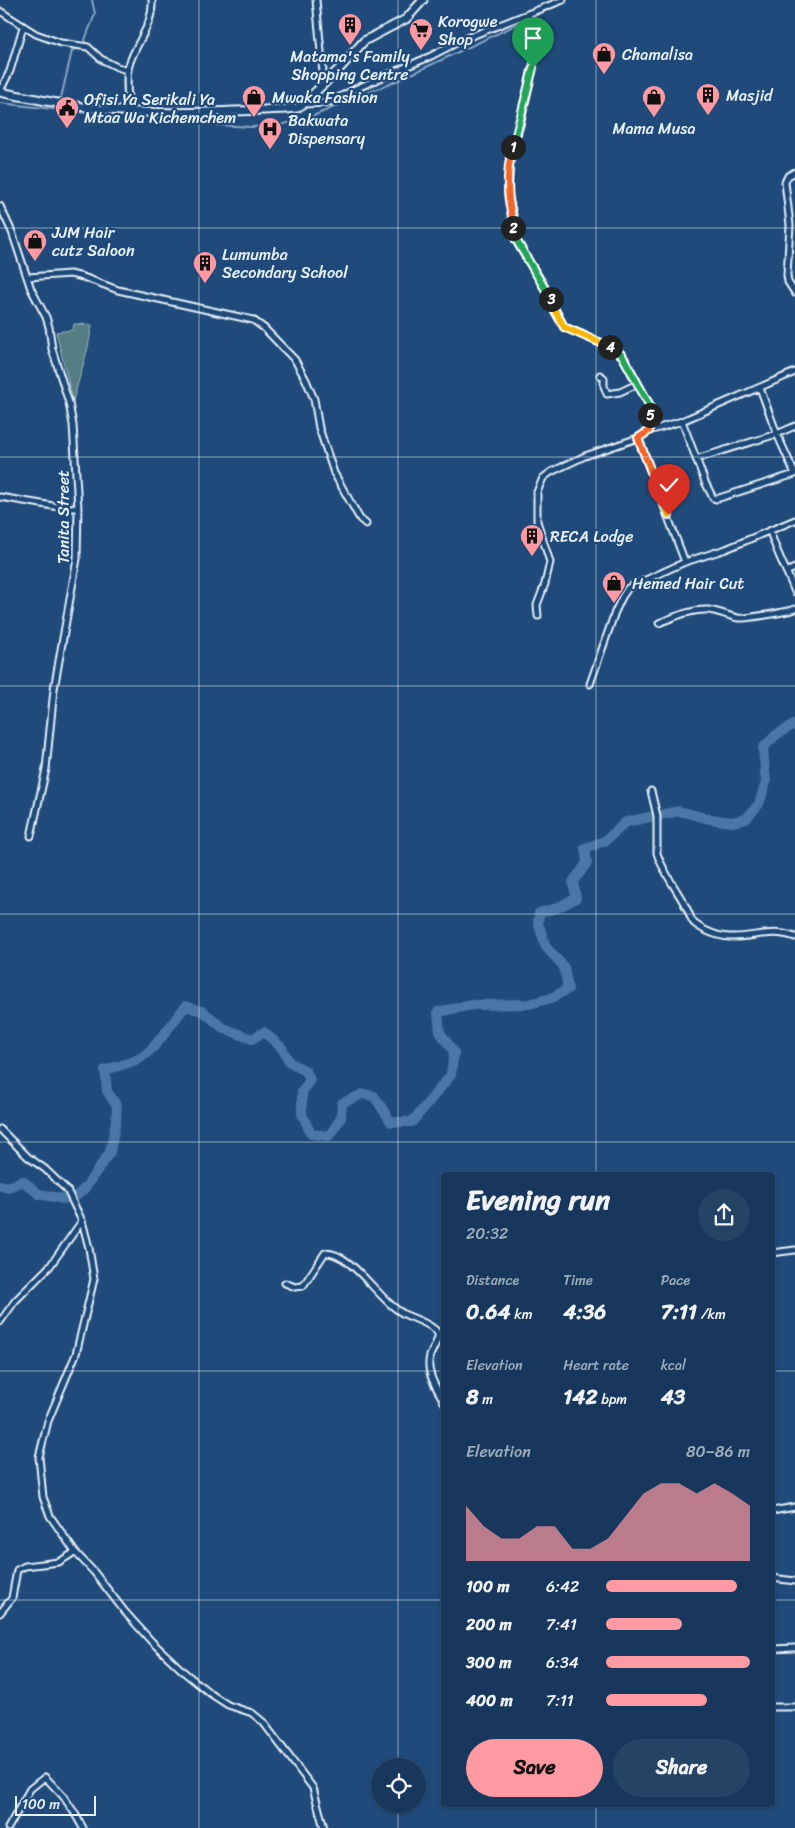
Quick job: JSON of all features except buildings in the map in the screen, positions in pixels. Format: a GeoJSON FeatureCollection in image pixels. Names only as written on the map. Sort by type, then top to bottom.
{"type":"FeatureCollection","features":[{"type":"Feature","properties":{"kind":"street"},"geometry":{"type":"LineString","coordinates":[[129,111],[127,70],[137,44],[149,23],[152,14],[152,0]]}},
{"type":"Feature","properties":{"kind":"street"},"geometry":{"type":"LineString","coordinates":[[316,0],[324,83]]}},
{"type":"Feature","properties":{"kind":"street"},"geometry":{"type":"LineString","coordinates":[[23,27],[10,71],[0,91],[73,106],[129,111],[287,110],[297,108],[303,104],[364,42],[406,19],[422,0]]}},
{"type":"Feature","properties":{"kind":"street"},"geometry":{"type":"LineString","coordinates":[[303,104],[328,103],[464,39],[563,0]]}},
{"type":"Feature","properties":{"kind":"street"},"geometry":{"type":"LineString","coordinates":[[0,11],[36,34],[54,41],[88,47],[101,60],[127,70]]}},
{"type":"Feature","properties":{"kind":"street"},"geometry":{"type":"LineString","coordinates":[[527,14],[536,30],[537,47],[520,125],[510,156],[508,195],[513,215],[513,234],[543,284],[564,327],[611,348],[622,355],[650,406],[649,431]]}},
{"type":"Feature","properties":{"kind":"street"},"geometry":{"type":"LineString","coordinates":[[795,172],[788,176],[785,182],[790,225],[787,275],[788,282],[795,293]]}},
{"type":"Feature","properties":{"kind":"street","name":"Tanita Street"},"geometry":{"type":"LineString","coordinates":[[0,206],[12,232],[31,289],[46,317],[52,349],[69,403],[73,425],[78,508],[77,559],[54,689],[46,769],[36,805],[31,836]]}},
{"type":"Feature","properties":{"kind":"street"},"geometry":{"type":"LineString","coordinates":[[28,276],[57,273],[76,275],[118,290],[254,320],[295,360],[306,380],[314,399],[320,428],[334,473],[360,519],[366,524]]}},
{"type":"Feature","properties":{"kind":"street"},"geometry":{"type":"LineString","coordinates":[[538,616],[538,605],[550,562],[538,522],[537,492],[540,483],[551,472],[567,464],[638,438],[649,431],[682,421],[795,372]]}},
{"type":"Feature","properties":{"kind":"street"},"geometry":{"type":"LineString","coordinates":[[600,375],[604,378],[607,394],[620,392],[637,384]]}},
{"type":"Feature","properties":{"kind":"street"},"geometry":{"type":"LineString","coordinates":[[682,421],[696,460],[713,498],[716,499],[795,474],[777,434],[760,388]]}},
{"type":"Feature","properties":{"kind":"street"},"geometry":{"type":"LineString","coordinates":[[696,460],[777,434],[795,426]]}},
{"type":"Feature","properties":{"kind":"street"},"geometry":{"type":"LineString","coordinates":[[638,438],[685,562]]}},
{"type":"Feature","properties":{"kind":"street"},"geometry":{"type":"LineString","coordinates":[[0,497],[65,508],[78,508]]}},
{"type":"Feature","properties":{"kind":"street"},"geometry":{"type":"LineString","coordinates":[[590,684],[612,620],[625,592],[632,585],[685,562],[726,549],[795,520]]}},
{"type":"Feature","properties":{"kind":"street"},"geometry":{"type":"LineString","coordinates":[[770,530],[776,551],[788,571],[795,592]]}},
{"type":"Feature","properties":{"kind":"street"},"geometry":{"type":"LineString","coordinates":[[788,571],[795,568]]}},
{"type":"Feature","properties":{"kind":"street"},"geometry":{"type":"LineString","coordinates":[[660,622],[708,610],[738,618],[787,612],[795,609]]}},
{"type":"Feature","properties":{"kind":"street"},"geometry":{"type":"LineString","coordinates":[[651,791],[657,816],[657,853],[663,868],[679,892],[694,923],[715,934],[732,937],[774,932],[795,937]]}},
{"type":"Feature","properties":{"kind":"street"},"geometry":{"type":"LineString","coordinates":[[0,1129],[28,1157],[45,1169],[67,1190],[82,1221],[94,1279],[76,1354],[48,1421],[39,1457],[43,1497],[50,1516],[74,1552],[94,1572],[125,1612],[152,1642],[186,1673],[228,1704],[252,1713],[263,1722],[313,1788],[324,1828]]}},
{"type":"Feature","properties":{"kind":"street"},"geometry":{"type":"LineString","coordinates":[[0,1322],[15,1301],[50,1266],[82,1221]]}},
{"type":"Feature","properties":{"kind":"street"},"geometry":{"type":"LineString","coordinates":[[775,1253],[795,1250]]}},
{"type":"Feature","properties":{"kind":"street"},"geometry":{"type":"LineString","coordinates":[[285,1283],[295,1287],[303,1286],[325,1254],[336,1256],[356,1269],[389,1304],[402,1313],[432,1327],[437,1332],[438,1338],[428,1364],[433,1381],[441,1395]]}},
{"type":"Feature","properties":{"kind":"street"},"geometry":{"type":"LineString","coordinates":[[775,1510],[795,1507]]}},
{"type":"Feature","properties":{"kind":"street"},"geometry":{"type":"LineString","coordinates":[[0,1613],[12,1598],[17,1570],[25,1566],[59,1562],[74,1552]]}},
{"type":"Feature","properties":{"kind":"street"},"geometry":{"type":"LineString","coordinates":[[775,1578],[795,1581]]}},
{"type":"Feature","properties":{"kind":"street"},"geometry":{"type":"LineString","coordinates":[[775,1649],[795,1648]]}},
{"type":"Feature","properties":{"kind":"street"},"geometry":{"type":"LineString","coordinates":[[775,1707],[795,1708]]}},
{"type":"Feature","properties":{"kind":"street"},"geometry":{"type":"LineString","coordinates":[[8,1828],[30,1789],[45,1777],[68,1804],[83,1828]]}},
{"type":"Feature","properties":{"kind":"green space"},"geometry":{"type":"Polygon","coordinates":[[[74,324],[92,325],[73,401],[56,332],[73,330],[74,324]]]}},
{"type":"Feature","properties":{"kind":"waterway"},"geometry":{"type":"LineString","coordinates":[[83,45],[95,14],[92,0]]}},
{"type":"Feature","properties":{"kind":"waterway"},"geometry":{"type":"LineString","coordinates":[[0,103],[105,115],[189,119],[219,125],[275,126],[306,119],[403,78],[558,5]]}},
{"type":"Feature","properties":{"kind":"waterway"},"geometry":{"type":"LineString","coordinates":[[61,98],[72,51],[79,47]]}},
{"type":"Feature","properties":{"kind":"waterway"},"geometry":{"type":"LineString","coordinates":[[0,1185],[8,1187],[23,1181],[39,1194],[63,1199],[76,1196],[85,1188],[110,1152],[116,1121],[117,1106],[107,1091],[105,1070],[142,1057],[160,1040],[186,1006],[204,1012],[223,1028],[252,1039],[264,1032],[282,1048],[290,1063],[306,1071],[310,1080],[302,1092],[302,1114],[311,1134],[329,1136],[341,1118],[342,1103],[363,1094],[374,1096],[391,1122],[412,1122],[451,1075],[454,1052],[440,1032],[438,1012],[472,1005],[529,1004],[551,998],[568,989],[564,967],[546,947],[538,922],[539,913],[557,908],[576,898],[573,882],[587,863],[585,848],[605,841],[626,822],[679,811],[709,819],[732,822],[746,819],[759,804],[766,782],[763,748],[776,735],[795,724]]}},
{"type":"Feature","properties":{"kind":"place","name":"Matama's Family Shopping Centre"},"geometry":{"type":"Point","coordinates":[350,46]}},
{"type":"Feature","properties":{"kind":"place","name":"Korogwe Shop"},"geometry":{"type":"Point","coordinates":[421,51]}},
{"type":"Feature","properties":{"kind":"place","name":"Chamalisa"},"geometry":{"type":"Point","coordinates":[604,75]}},
{"type":"Feature","properties":{"kind":"place","name":"Masjid"},"geometry":{"type":"Point","coordinates":[708,116]}},
{"type":"Feature","properties":{"kind":"place","name":"Mwaka Fashion"},"geometry":{"type":"Point","coordinates":[254,118]}},
{"type":"Feature","properties":{"kind":"place","name":"Mama Musa"},"geometry":{"type":"Point","coordinates":[654,118]}},
{"type":"Feature","properties":{"kind":"place","name":"Ofisi Ya Serikali Ya Mtaa Wa Kichemchem"},"geometry":{"type":"Point","coordinates":[67,129]}},
{"type":"Feature","properties":{"kind":"place","name":"Bakwata Dispensary"},"geometry":{"type":"Point","coordinates":[270,150]}},
{"type":"Feature","properties":{"kind":"place","name":"JJM Hair cutz Saloon"},"geometry":{"type":"Point","coordinates":[35,262]}},
{"type":"Feature","properties":{"kind":"place","name":"Lumumba Secondary School"},"geometry":{"type":"Point","coordinates":[205,284]}},
{"type":"Feature","properties":{"kind":"place","name":"RECA Lodge"},"geometry":{"type":"Point","coordinates":[532,557]}},
{"type":"Feature","properties":{"kind":"place","name":"Hemed Hair Cut"},"geometry":{"type":"Point","coordinates":[614,604]}},
{"type":"Feature","properties":{"kind":"route"},"geometry":{"type":"LineString","coordinates":[[533,68],[520,125],[510,156],[508,195],[513,215],[513,234],[543,284],[564,327],[611,348],[622,355],[650,406],[649,431],[638,438],[669,515]]}}]}
